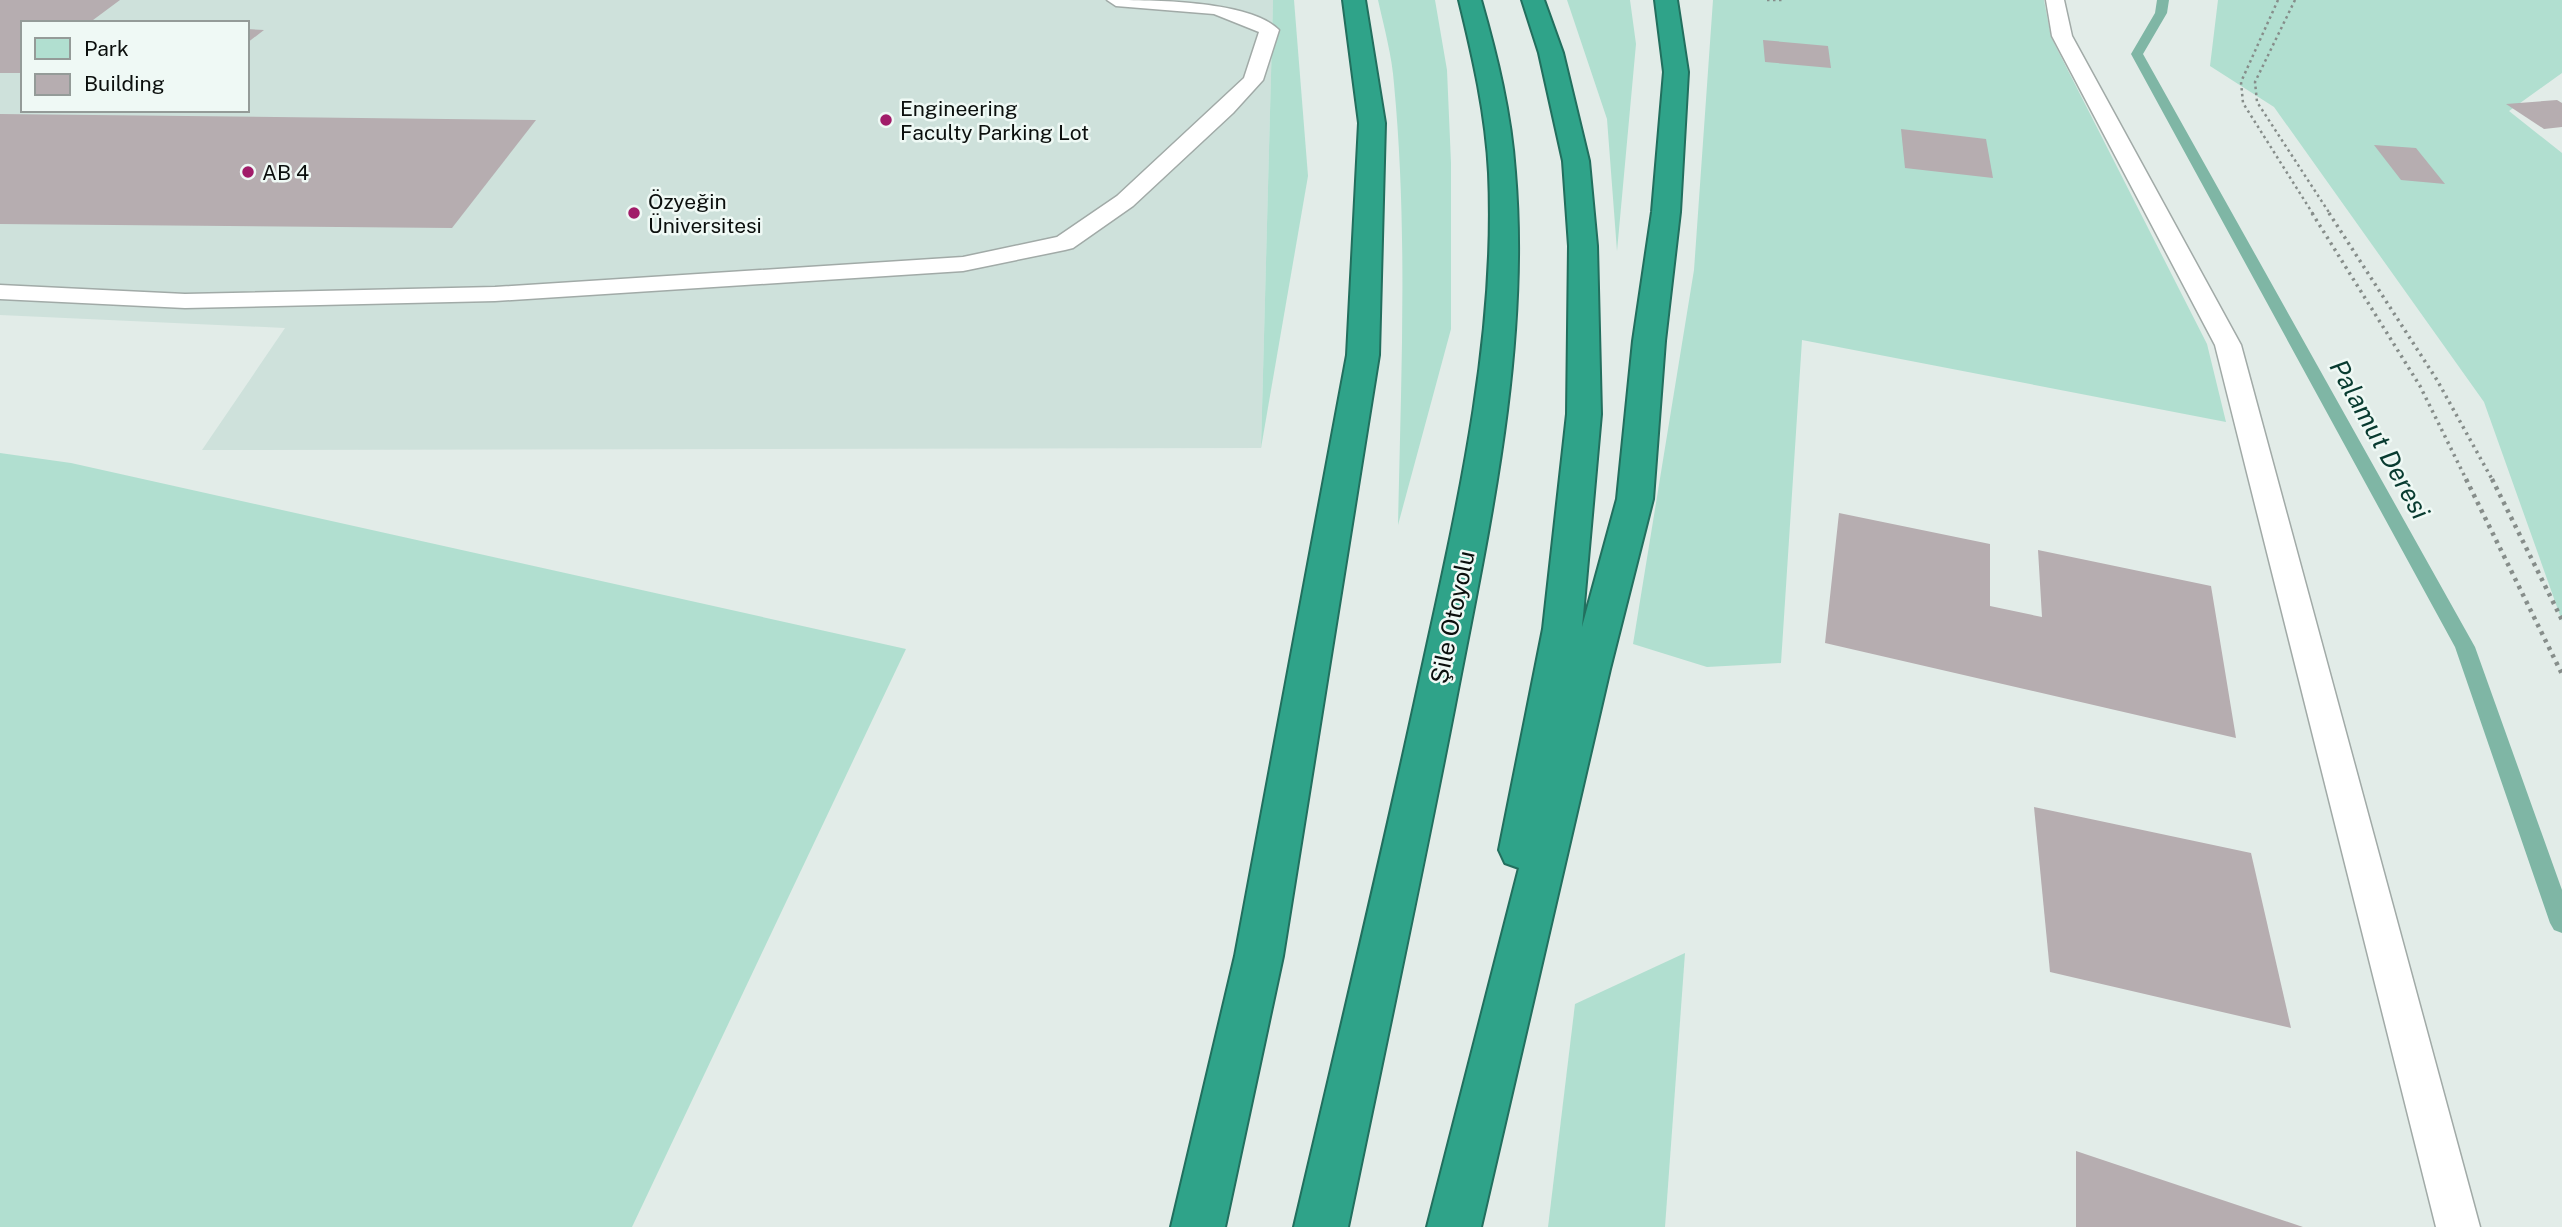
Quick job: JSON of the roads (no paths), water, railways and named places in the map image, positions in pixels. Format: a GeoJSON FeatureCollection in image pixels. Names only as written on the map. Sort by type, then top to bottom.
{"type":"FeatureCollection","features":[{"type":"Feature","properties":{"kind":"highway"},"geometry":{"type":"LineString","coordinates":[[1198,1227],[1259,956],[1363,355],[1372,123],[1354,0]]}},
{"type":"Feature","properties":{"kind":"highway","name":"Şile Otoyolu"},"geometry":{"type":"LineString","coordinates":[[1321,1227],[1405,848],[1475,506],[1485,428],[1497,324],[1503,196],[1488,70],[1470,0]]}},
{"type":"Feature","properties":{"kind":"highway"},"geometry":{"type":"LineString","coordinates":[[1452,1227],[1562,629],[1584,414],[1583,246],[1576,161],[1551,53],[1533,0]]}},
{"type":"Feature","properties":{"kind":"highway"},"geometry":{"type":"LineString","coordinates":[[1452,1227],[1590,669],[1635,499],[1649,341],[1666,212],[1675,84],[1666,0]]}},
{"type":"Feature","properties":{"kind":"lane"},"geometry":{"type":"LineString","coordinates":[[0,292],[184,301],[495,294],[962,264],[1065,243],[1125,201],[1226,109],[1253,80],[1269,30],[1251,16],[1215,5],[1116,0]]}},
{"type":"Feature","properties":{"kind":"lane"},"geometry":{"type":"LineString","coordinates":[[2055,0],[2062,36],[2228,345],[2458,1227]]}},
{"type":"Feature","properties":{"kind":"waterway","name":"Palamut Deresi"},"geometry":{"type":"LineString","coordinates":[[2163,0],[2161,13],[2137,54],[2465,647],[2562,923]]}},
{"type":"Feature","properties":{"kind":"place","name":"Engineering Faculty Parking Lot"},"geometry":{"type":"Point","coordinates":[886,120]}},
{"type":"Feature","properties":{"kind":"place","name":"AB 4"},"geometry":{"type":"Point","coordinates":[248,172]}},
{"type":"Feature","properties":{"kind":"place","name":"Özyeğin Üniversitesi"},"geometry":{"type":"Point","coordinates":[634,213]}}]}
